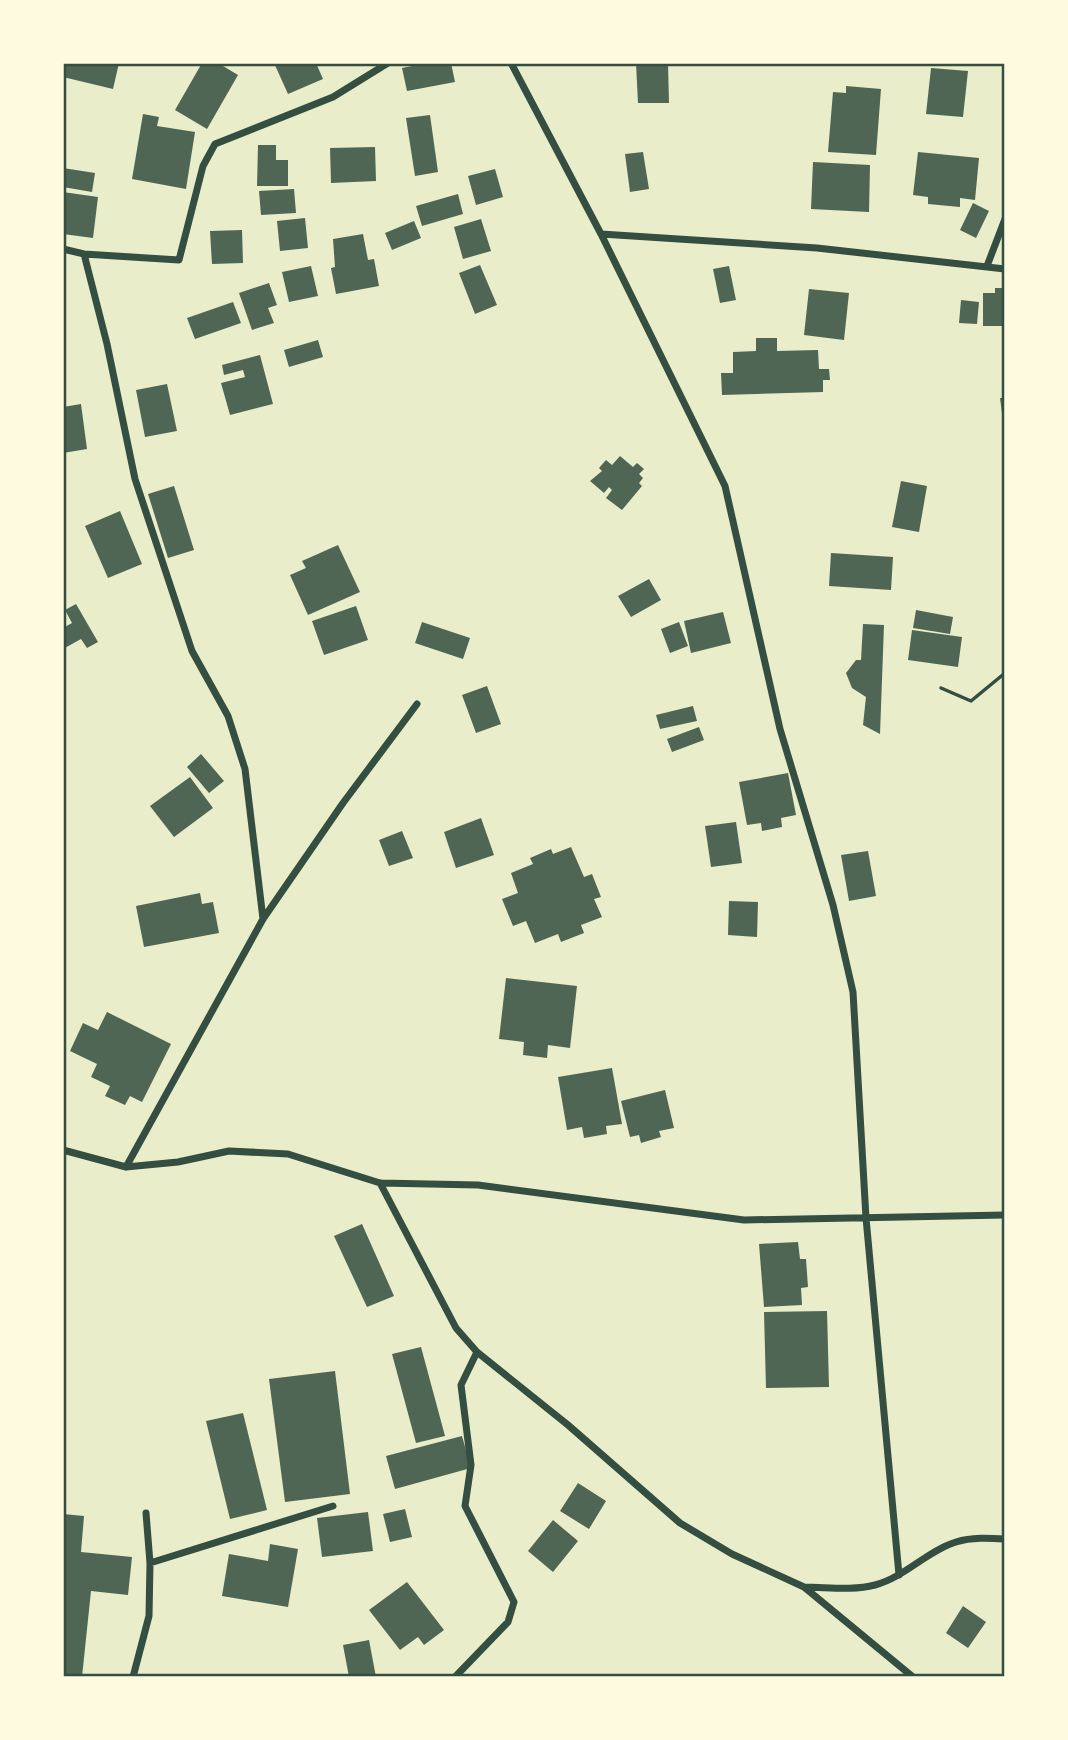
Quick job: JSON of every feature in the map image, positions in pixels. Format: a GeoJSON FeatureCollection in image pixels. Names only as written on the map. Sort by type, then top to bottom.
{"type":"FeatureCollection","features":[{"type":"Feature","properties":{"kind":"street"},"geometry":{"type":"LineString","coordinates":[[63,248],[84,254],[179,260],[203,166],[215,144],[333,97],[388,63]]}},
{"type":"Feature","properties":{"kind":"street"},"geometry":{"type":"LineString","coordinates":[[511,63],[601,234],[725,486],[780,729],[833,905],[853,992],[866,1218],[899,1575]]}},
{"type":"Feature","properties":{"kind":"street"},"geometry":{"type":"LineString","coordinates":[[987,266],[1005,219]]}},
{"type":"Feature","properties":{"kind":"street"},"geometry":{"type":"LineString","coordinates":[[601,234],[817,248],[1005,269]]}},
{"type":"Feature","properties":{"kind":"street"},"geometry":{"type":"LineString","coordinates":[[84,254],[107,344],[135,479],[192,651],[228,716],[245,769],[263,919]]}},
{"type":"Feature","properties":{"kind":"street"},"geometry":{"type":"LineString","coordinates":[[126,1167],[263,919],[416,704]]}},
{"type":"Feature","properties":{"kind":"street"},"geometry":{"type":"LineString","coordinates":[[63,1150],[126,1167],[178,1162],[229,1151],[288,1154],[380,1183],[478,1185],[744,1220],[1005,1215]]}},
{"type":"Feature","properties":{"kind":"street"},"geometry":{"type":"LineString","coordinates":[[380,1183],[456,1328],[477,1352],[568,1425],[680,1523],[732,1554],[804,1587],[913,1677]]}},
{"type":"Feature","properties":{"kind":"street"},"geometry":{"type":"LineString","coordinates":[[455,1677],[508,1622],[514,1602],[465,1506],[471,1465],[461,1385],[477,1352]]}},
{"type":"Feature","properties":{"kind":"street"},"geometry":{"type":"LineString","coordinates":[[150,1563],[333,1506]]}},
{"type":"Feature","properties":{"kind":"street"},"geometry":{"type":"LineString","coordinates":[[132,1677],[149,1616],[150,1563],[146,1513]]}},
{"type":"Feature","properties":{"kind":"street"},"geometry":{"type":"LineString","coordinates":[[804,1587],[850,1588],[874,1585],[899,1575],[956,1542],[980,1538],[1005,1539]]}},
{"type":"Feature","properties":{"kind":"path"},"geometry":{"type":"LineString","coordinates":[[940,688],[971,701],[1005,673]]}},
{"type":"Feature","properties":{"kind":"building"},"geometry":{"type":"Polygon","coordinates":[[[65,63],[119,63],[113,89],[63,77],[65,63]]]}},
{"type":"Feature","properties":{"kind":"building"},"geometry":{"type":"Polygon","coordinates":[[[202,63],[218,63],[238,75],[207,129],[175,110],[202,63]]]}},
{"type":"Feature","properties":{"kind":"building"},"geometry":{"type":"Polygon","coordinates":[[[274,63],[316,63],[323,79],[288,94],[274,63]]]}},
{"type":"Feature","properties":{"kind":"building"},"geometry":{"type":"Polygon","coordinates":[[[427,63],[451,63],[455,82],[407,91],[402,68],[427,63]]]}},
{"type":"Feature","properties":{"kind":"building"},"geometry":{"type":"Polygon","coordinates":[[[636,63],[668,63],[669,103],[638,103],[636,63]]]}},
{"type":"Feature","properties":{"kind":"building"},"geometry":{"type":"Polygon","coordinates":[[[931,68],[968,71],[963,117],[926,114],[931,68]]]}},
{"type":"Feature","properties":{"kind":"building"},"geometry":{"type":"Polygon","coordinates":[[[846,86],[881,89],[876,155],[828,152],[833,92],[846,93],[846,86]]]}},
{"type":"Feature","properties":{"kind":"building"},"geometry":{"type":"Polygon","coordinates":[[[143,114],[159,117],[157,126],[195,132],[186,189],[132,179],[143,114]]]}},
{"type":"Feature","properties":{"kind":"building"},"geometry":{"type":"Polygon","coordinates":[[[430,115],[438,172],[415,176],[406,118],[430,115]]]}},
{"type":"Feature","properties":{"kind":"building"},"geometry":{"type":"Polygon","coordinates":[[[258,145],[276,145],[276,160],[288,160],[288,186],[257,186],[258,145]]]}},
{"type":"Feature","properties":{"kind":"building"},"geometry":{"type":"Polygon","coordinates":[[[375,147],[376,181],[331,183],[330,148],[375,147]]]}},
{"type":"Feature","properties":{"kind":"building"},"geometry":{"type":"Polygon","coordinates":[[[643,152],[649,189],[630,192],[625,154],[643,152]]]}},
{"type":"Feature","properties":{"kind":"building"},"geometry":{"type":"Polygon","coordinates":[[[918,152],[979,158],[975,200],[960,198],[960,207],[928,204],[928,197],[913,195],[918,152]]]}},
{"type":"Feature","properties":{"kind":"building"},"geometry":{"type":"Polygon","coordinates":[[[813,162],[870,165],[869,212],[811,209],[813,162]]]}},
{"type":"Feature","properties":{"kind":"building"},"geometry":{"type":"Polygon","coordinates":[[[63,168],[95,173],[92,192],[63,187],[63,168]]]}},
{"type":"Feature","properties":{"kind":"building"},"geometry":{"type":"Polygon","coordinates":[[[495,169],[503,197],[476,205],[468,176],[495,169]]]}},
{"type":"Feature","properties":{"kind":"building"},"geometry":{"type":"Polygon","coordinates":[[[294,189],[296,213],[261,215],[259,191],[294,189]]]}},
{"type":"Feature","properties":{"kind":"building"},"geometry":{"type":"Polygon","coordinates":[[[63,192],[98,197],[93,238],[63,234],[63,192]]]}},
{"type":"Feature","properties":{"kind":"building"},"geometry":{"type":"Polygon","coordinates":[[[458,194],[463,214],[422,226],[416,206],[458,194]]]}},
{"type":"Feature","properties":{"kind":"building"},"geometry":{"type":"Polygon","coordinates":[[[973,203],[989,211],[976,238],[960,230],[973,203]]]}},
{"type":"Feature","properties":{"kind":"building"},"geometry":{"type":"Polygon","coordinates":[[[305,218],[308,248],[280,251],[277,221],[305,218]]]}},
{"type":"Feature","properties":{"kind":"building"},"geometry":{"type":"Polygon","coordinates":[[[481,219],[491,251],[463,259],[454,227],[481,219]]]}},
{"type":"Feature","properties":{"kind":"building"},"geometry":{"type":"Polygon","coordinates":[[[414,221],[421,238],[392,250],[385,233],[414,221]]]}},
{"type":"Feature","properties":{"kind":"building"},"geometry":{"type":"Polygon","coordinates":[[[242,230],[243,263],[212,264],[210,231],[242,230]]]}},
{"type":"Feature","properties":{"kind":"building"},"geometry":{"type":"Polygon","coordinates":[[[363,234],[368,260],[374,259],[379,286],[336,294],[331,268],[335,267],[333,239],[363,234]]]}},
{"type":"Feature","properties":{"kind":"building"},"geometry":{"type":"Polygon","coordinates":[[[480,265],[497,305],[475,314],[459,273],[480,265]]]}},
{"type":"Feature","properties":{"kind":"building"},"geometry":{"type":"Polygon","coordinates":[[[311,266],[318,296],[289,302],[282,272],[311,266]]]}},
{"type":"Feature","properties":{"kind":"building"},"geometry":{"type":"Polygon","coordinates":[[[729,266],[736,300],[720,303],[713,269],[729,266]]]}},
{"type":"Feature","properties":{"kind":"building"},"geometry":{"type":"Polygon","coordinates":[[[269,283],[277,305],[268,308],[274,323],[252,330],[239,293],[269,283]]]}},
{"type":"Feature","properties":{"kind":"building"},"geometry":{"type":"Polygon","coordinates":[[[995,288],[1005,288],[1005,326],[983,326],[983,293],[995,293],[995,288]]]}},
{"type":"Feature","properties":{"kind":"building"},"geometry":{"type":"Polygon","coordinates":[[[809,289],[849,293],[844,340],[804,335],[809,289]]]}},
{"type":"Feature","properties":{"kind":"building"},"geometry":{"type":"Polygon","coordinates":[[[961,300],[979,302],[977,324],[959,323],[961,300]]]}},
{"type":"Feature","properties":{"kind":"building"},"geometry":{"type":"Polygon","coordinates":[[[233,302],[241,323],[195,339],[187,318],[233,302]]]}},
{"type":"Feature","properties":{"kind":"building"},"geometry":{"type":"Polygon","coordinates":[[[756,338],[777,338],[777,351],[818,350],[819,369],[829,369],[830,380],[823,380],[823,392],[722,395],[721,373],[733,373],[733,352],[756,351],[756,338]]]}},
{"type":"Feature","properties":{"kind":"building"},"geometry":{"type":"Polygon","coordinates":[[[318,340],[323,357],[289,367],[284,350],[318,340]]]}},
{"type":"Feature","properties":{"kind":"building"},"geometry":{"type":"Polygon","coordinates":[[[260,355],[273,404],[230,415],[221,383],[245,377],[243,370],[224,375],[222,365],[260,355]]]}},
{"type":"Feature","properties":{"kind":"building"},"geometry":{"type":"Polygon","coordinates":[[[167,384],[177,431],[145,437],[136,390],[167,384]]]}},
{"type":"Feature","properties":{"kind":"building"},"geometry":{"type":"Polygon","coordinates":[[[1000,398],[1005,398],[1005,421],[1003,421],[1000,398]]]}},
{"type":"Feature","properties":{"kind":"building"},"geometry":{"type":"Polygon","coordinates":[[[81,404],[87,449],[63,453],[63,407],[81,404]]]}},
{"type":"Feature","properties":{"kind":"building"},"geometry":{"type":"Polygon","coordinates":[[[620,456],[633,467],[637,463],[644,469],[639,474],[643,478],[639,483],[642,486],[622,510],[606,498],[612,490],[609,487],[604,493],[590,481],[602,471],[599,468],[606,460],[612,465],[620,456]]]}},
{"type":"Feature","properties":{"kind":"building"},"geometry":{"type":"Polygon","coordinates":[[[901,481],[927,486],[919,532],[892,527],[901,481]]]}},
{"type":"Feature","properties":{"kind":"building"},"geometry":{"type":"Polygon","coordinates":[[[174,486],[194,550],[168,558],[148,494],[174,486]]]}},
{"type":"Feature","properties":{"kind":"building"},"geometry":{"type":"Polygon","coordinates":[[[120,511],[142,564],[108,578],[85,526],[120,511]]]}},
{"type":"Feature","properties":{"kind":"building"},"geometry":{"type":"Polygon","coordinates":[[[338,545],[360,592],[308,615],[290,575],[306,568],[302,561],[338,545]]]}},
{"type":"Feature","properties":{"kind":"building"},"geometry":{"type":"Polygon","coordinates":[[[831,553],[893,557],[891,590],[829,586],[831,553]]]}},
{"type":"Feature","properties":{"kind":"building"},"geometry":{"type":"Polygon","coordinates":[[[649,579],[661,600],[631,617],[618,596],[649,579]]]}},
{"type":"Feature","properties":{"kind":"building"},"geometry":{"type":"Polygon","coordinates":[[[76,604],[98,642],[87,648],[81,639],[63,649],[63,628],[72,623],[65,610],[76,604]]]}},
{"type":"Feature","properties":{"kind":"building"},"geometry":{"type":"Polygon","coordinates":[[[356,606],[368,640],[324,655],[312,621],[356,606]]]}},
{"type":"Feature","properties":{"kind":"building"},"geometry":{"type":"Polygon","coordinates":[[[916,610],[953,617],[950,634],[913,628],[916,610]]]}},
{"type":"Feature","properties":{"kind":"building"},"geometry":{"type":"Polygon","coordinates":[[[723,612],[731,643],[691,653],[684,621],[723,612]]]}},
{"type":"Feature","properties":{"kind":"building"},"geometry":{"type":"Polygon","coordinates":[[[422,622],[470,638],[463,659],[415,643],[422,622]]]}},
{"type":"Feature","properties":{"kind":"building"},"geometry":{"type":"Polygon","coordinates":[[[679,622],[688,646],[670,653],[661,629],[679,622]]]}},
{"type":"Feature","properties":{"kind":"building"},"geometry":{"type":"Polygon","coordinates":[[[863,624],[884,625],[880,734],[863,725],[866,697],[852,688],[846,673],[856,660],[861,660],[863,624]]]}},
{"type":"Feature","properties":{"kind":"building"},"geometry":{"type":"Polygon","coordinates":[[[912,630],[962,637],[958,667],[908,660],[912,630]]]}},
{"type":"Feature","properties":{"kind":"building"},"geometry":{"type":"Polygon","coordinates":[[[487,686],[501,724],[476,733],[462,695],[487,686]]]}},
{"type":"Feature","properties":{"kind":"building"},"geometry":{"type":"Polygon","coordinates":[[[693,706],[697,721],[660,729],[656,715],[693,706]]]}},
{"type":"Feature","properties":{"kind":"building"},"geometry":{"type":"Polygon","coordinates":[[[699,727],[704,740],[672,752],[667,739],[699,727]]]}},
{"type":"Feature","properties":{"kind":"building"},"geometry":{"type":"Polygon","coordinates":[[[201,754],[224,781],[209,793],[187,767],[201,754]]]}},
{"type":"Feature","properties":{"kind":"building"},"geometry":{"type":"Polygon","coordinates":[[[788,773],[796,815],[781,818],[782,827],[762,831],[761,823],[747,825],[739,782],[788,773]]]}},
{"type":"Feature","properties":{"kind":"building"},"geometry":{"type":"Polygon","coordinates":[[[190,777],[213,808],[174,837],[150,806],[190,777]]]}},
{"type":"Feature","properties":{"kind":"building"},"geometry":{"type":"Polygon","coordinates":[[[481,818],[494,855],[456,868],[444,832],[481,818]]]}},
{"type":"Feature","properties":{"kind":"building"},"geometry":{"type":"Polygon","coordinates":[[[736,822],[742,863],[711,867],[705,826],[736,822]]]}},
{"type":"Feature","properties":{"kind":"building"},"geometry":{"type":"Polygon","coordinates":[[[402,831],[413,858],[389,866],[379,840],[402,831]]]}},
{"type":"Feature","properties":{"kind":"building"},"geometry":{"type":"Polygon","coordinates":[[[571,847],[584,877],[592,874],[601,897],[594,899],[602,917],[581,925],[584,933],[561,942],[558,934],[535,943],[526,921],[513,926],[502,899],[518,893],[511,873],[533,864],[530,858],[551,849],[553,854],[571,847]]]}},
{"type":"Feature","properties":{"kind":"building"},"geometry":{"type":"Polygon","coordinates":[[[868,851],[876,896],[849,901],[841,855],[868,851]]]}},
{"type":"Feature","properties":{"kind":"building"},"geometry":{"type":"Polygon","coordinates":[[[200,893],[202,904],[213,902],[219,933],[144,947],[136,906],[200,893]]]}},
{"type":"Feature","properties":{"kind":"building"},"geometry":{"type":"Polygon","coordinates":[[[729,901],[758,902],[757,937],[728,935],[729,901]]]}},
{"type":"Feature","properties":{"kind":"building"},"geometry":{"type":"Polygon","coordinates":[[[506,978],[577,986],[570,1048],[548,1045],[547,1058],[523,1055],[524,1042],[499,1039],[506,978]]]}},
{"type":"Feature","properties":{"kind":"building"},"geometry":{"type":"Polygon","coordinates":[[[107,1012],[171,1044],[142,1102],[130,1096],[125,1105],[105,1096],[110,1086],[91,1077],[97,1064],[70,1051],[83,1023],[98,1030],[107,1012]]]}},
{"type":"Feature","properties":{"kind":"building"},"geometry":{"type":"Polygon","coordinates":[[[612,1068],[622,1124],[606,1126],[607,1134],[584,1138],[582,1127],[567,1130],[558,1077],[612,1068]]]}},
{"type":"Feature","properties":{"kind":"building"},"geometry":{"type":"Polygon","coordinates":[[[665,1090],[674,1128],[659,1131],[661,1137],[641,1143],[639,1135],[630,1137],[621,1101],[665,1090]]]}},
{"type":"Feature","properties":{"kind":"building"},"geometry":{"type":"Polygon","coordinates":[[[362,1224],[394,1296],[367,1307],[334,1236],[362,1224]]]}},
{"type":"Feature","properties":{"kind":"building"},"geometry":{"type":"Polygon","coordinates":[[[798,1242],[800,1259],[806,1259],[808,1287],[801,1288],[802,1305],[764,1307],[759,1244],[798,1242]]]}},
{"type":"Feature","properties":{"kind":"building"},"geometry":{"type":"Polygon","coordinates":[[[827,1311],[829,1387],[766,1388],[764,1312],[827,1311]]]}},
{"type":"Feature","properties":{"kind":"building"},"geometry":{"type":"Polygon","coordinates":[[[421,1347],[445,1436],[416,1443],[392,1354],[421,1347]]]}},
{"type":"Feature","properties":{"kind":"building"},"geometry":{"type":"Polygon","coordinates":[[[335,1371],[350,1494],[285,1502],[269,1379],[335,1371]]]}},
{"type":"Feature","properties":{"kind":"building"},"geometry":{"type":"Polygon","coordinates":[[[243,1413],[267,1510],[230,1519],[206,1421],[243,1413]]]}},
{"type":"Feature","properties":{"kind":"building"},"geometry":{"type":"Polygon","coordinates":[[[462,1436],[471,1468],[395,1489],[386,1456],[462,1436]]]}},
{"type":"Feature","properties":{"kind":"building"},"geometry":{"type":"Polygon","coordinates":[[[578,1483],[606,1501],[589,1529],[560,1511],[578,1483]]]}},
{"type":"Feature","properties":{"kind":"building"},"geometry":{"type":"Polygon","coordinates":[[[405,1509],[412,1537],[390,1542],[383,1514],[405,1509]]]}},
{"type":"Feature","properties":{"kind":"building"},"geometry":{"type":"Polygon","coordinates":[[[368,1512],[373,1551],[322,1557],[317,1518],[368,1512]]]}},
{"type":"Feature","properties":{"kind":"building"},"geometry":{"type":"Polygon","coordinates":[[[63,1514],[84,1516],[81,1552],[132,1557],[128,1595],[91,1591],[82,1677],[63,1677],[63,1514]]]}},
{"type":"Feature","properties":{"kind":"building"},"geometry":{"type":"Polygon","coordinates":[[[553,1520],[578,1541],[553,1572],[528,1551],[553,1520]]]}},
{"type":"Feature","properties":{"kind":"building"},"geometry":{"type":"Polygon","coordinates":[[[270,1544],[298,1549],[288,1607],[222,1596],[229,1554],[268,1561],[270,1544]]]}},
{"type":"Feature","properties":{"kind":"building"},"geometry":{"type":"Polygon","coordinates":[[[407,1582],[444,1630],[424,1645],[418,1637],[400,1650],[369,1610],[407,1582]]]}},
{"type":"Feature","properties":{"kind":"building"},"geometry":{"type":"Polygon","coordinates":[[[963,1606],[986,1622],[968,1648],[946,1633],[963,1606]]]}},
{"type":"Feature","properties":{"kind":"building"},"geometry":{"type":"Polygon","coordinates":[[[369,1640],[376,1677],[349,1677],[343,1645],[369,1640]]]}}]}
